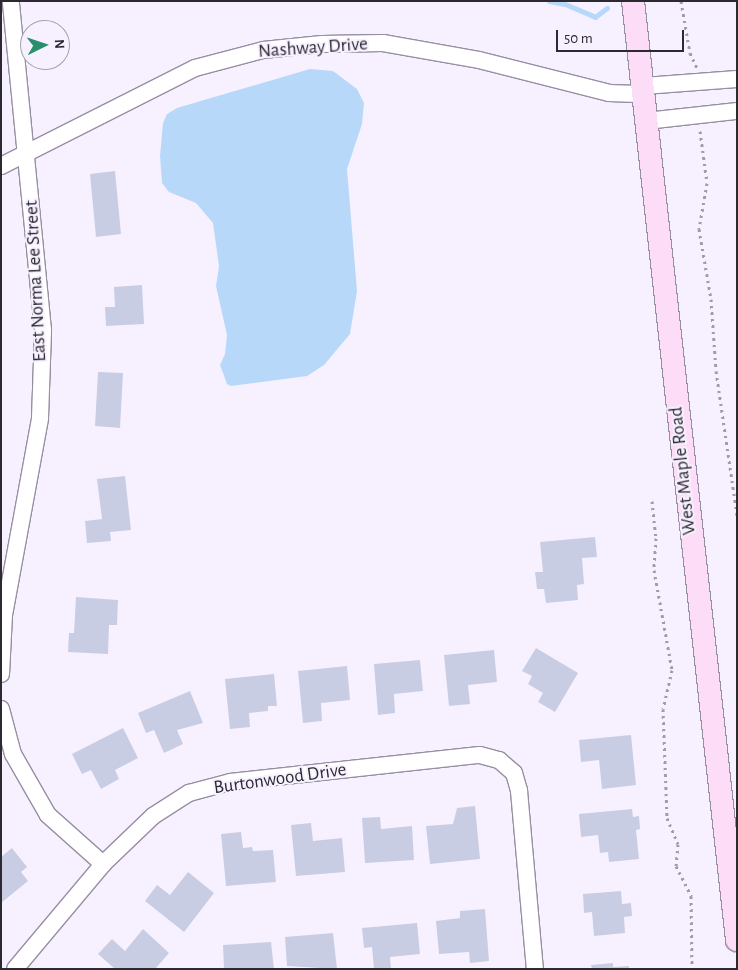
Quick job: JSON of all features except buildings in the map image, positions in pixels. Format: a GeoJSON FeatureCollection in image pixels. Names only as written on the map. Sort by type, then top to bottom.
{"type":"FeatureCollection","features":[{"type":"Feature","properties":{"kind":"main road","name":"West Maple Road"},"geometry":{"type":"LineString","coordinates":[[633,1],[737,939]]}},
{"type":"Feature","properties":{"kind":"street","name":"East Norma Lee Street"},"geometry":{"type":"LineString","coordinates":[[1,674],[4,615],[40,418],[43,330],[28,154],[11,1]]}},
{"type":"Feature","properties":{"kind":"street","name":"Nashway Drive"},"geometry":{"type":"LineString","coordinates":[[1,166],[195,68],[263,50],[312,44],[383,43],[479,60],[609,94],[737,79]]}},
{"type":"Feature","properties":{"kind":"street"},"geometry":{"type":"LineString","coordinates":[[646,121],[737,112]]}},
{"type":"Feature","properties":{"kind":"street"},"geometry":{"type":"LineString","coordinates":[[1,709],[13,754],[48,815],[103,864]]}},
{"type":"Feature","properties":{"kind":"street","name":"Burtonwood Drive"},"geometry":{"type":"LineString","coordinates":[[15,969],[103,864],[153,816],[189,793],[230,782],[480,756],[499,760],[514,772],[519,791],[535,969]]}},
{"type":"Feature","properties":{"kind":"path"},"geometry":{"type":"LineString","coordinates":[[681,1],[690,53],[698,71]]}},
{"type":"Feature","properties":{"kind":"path"},"geometry":{"type":"LineString","coordinates":[[700,126],[703,169],[707,183],[699,228],[711,298],[716,372],[737,516]]}},
{"type":"Feature","properties":{"kind":"path"},"geometry":{"type":"LineString","coordinates":[[652,501],[655,512],[655,581],[672,670],[664,709],[666,818],[678,844],[676,866],[691,896],[692,969]]}},
{"type":"Feature","properties":{"kind":"water"},"geometry":{"type":"Polygon","coordinates":[[[310,69],[333,71],[357,89],[364,103],[362,124],[347,169],[357,291],[350,334],[324,365],[307,376],[231,386],[227,384],[220,365],[225,354],[227,335],[216,286],[219,266],[213,223],[196,203],[169,192],[162,183],[160,156],[163,123],[167,114],[177,108],[310,69]]]}},
{"type":"Feature","properties":{"kind":"waterway"},"geometry":{"type":"LineString","coordinates":[[549,1],[565,4],[595,17],[607,8]]}}]}
